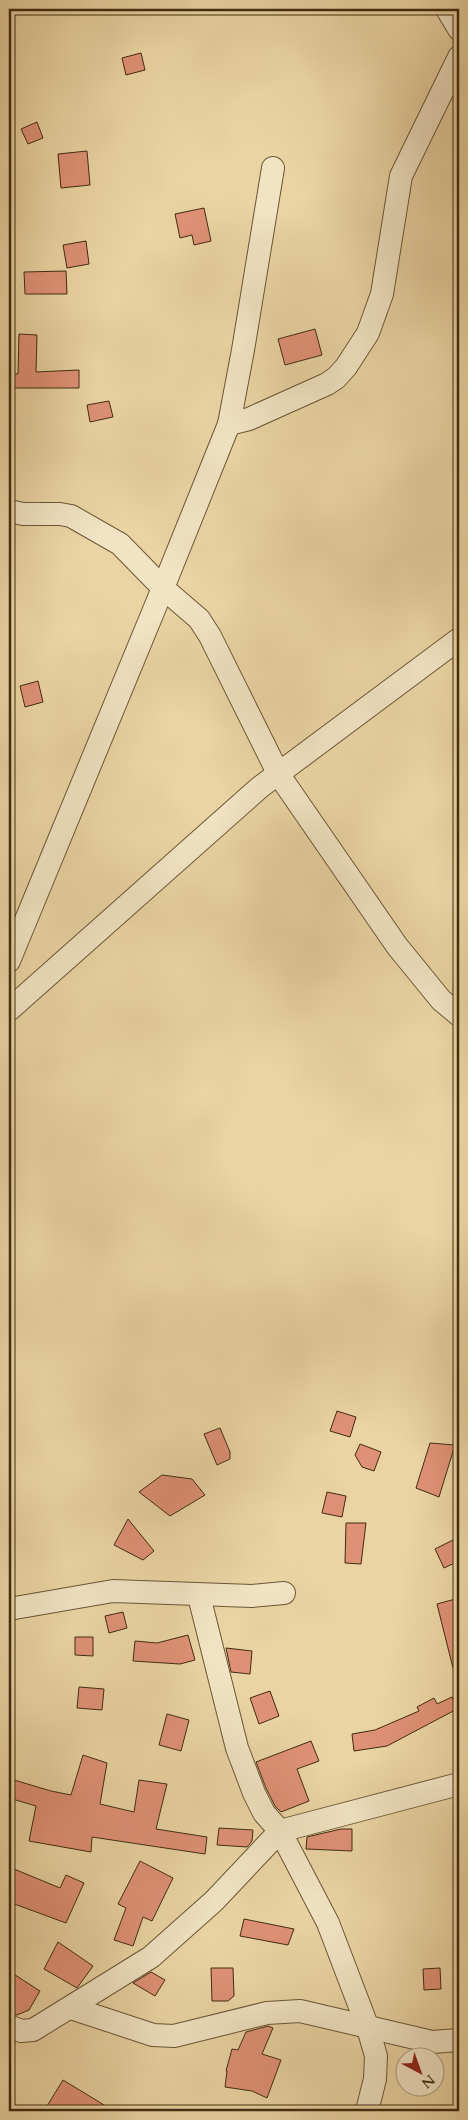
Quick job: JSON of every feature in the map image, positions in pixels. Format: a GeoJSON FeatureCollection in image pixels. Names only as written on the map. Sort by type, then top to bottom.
{"type":"FeatureCollection","features":[{"type":"Feature","properties":{"kind":"street"},"geometry":{"type":"LineString","coordinates":[[447,9],[459,29]]}},
{"type":"Feature","properties":{"kind":"street"},"geometry":{"type":"LineString","coordinates":[[229,424],[249,419],[327,384],[336,378],[346,367],[368,333],[382,294],[401,176],[459,57]]}},
{"type":"Feature","properties":{"kind":"street"},"geometry":{"type":"LineString","coordinates":[[9,961],[229,424],[273,168]]}},
{"type":"Feature","properties":{"kind":"street"},"geometry":{"type":"LineString","coordinates":[[9,511],[23,514],[60,514],[71,516],[126,549],[163,588],[199,620],[210,636],[279,775],[397,946],[441,1000],[459,1015]]}},
{"type":"Feature","properties":{"kind":"street"},"geometry":{"type":"LineString","coordinates":[[9,1010],[240,803],[459,639]]}},
{"type":"Feature","properties":{"kind":"street"},"geometry":{"type":"LineString","coordinates":[[9,1609],[113,1591],[198,1596],[252,1596],[284,1593]]}},
{"type":"Feature","properties":{"kind":"street"},"geometry":{"type":"LineString","coordinates":[[198,1596],[237,1748],[254,1793],[264,1813],[280,1831],[328,1923],[368,2028],[376,2056],[374,2079],[367,2111]]}},
{"type":"Feature","properties":{"kind":"street"},"geometry":{"type":"LineString","coordinates":[[9,2026],[21,2032],[33,2030],[151,1957],[214,1901],[280,1831],[459,1784]]}},
{"type":"Feature","properties":{"kind":"street"},"geometry":{"type":"LineString","coordinates":[[71,2008],[152,2035],[174,2036],[267,2013],[300,2011],[432,2042],[459,2040]]}},
{"type":"Feature","properties":{"kind":"building"},"geometry":{"type":"Polygon","coordinates":[[[141,53],[145,70],[126,75],[122,58],[141,53]]]}},
{"type":"Feature","properties":{"kind":"building"},"geometry":{"type":"Polygon","coordinates":[[[37,122],[43,138],[28,144],[21,129],[37,122]]]}},
{"type":"Feature","properties":{"kind":"building"},"geometry":{"type":"Polygon","coordinates":[[[87,151],[90,185],[61,188],[58,154],[87,151]]]}},
{"type":"Feature","properties":{"kind":"building"},"geometry":{"type":"Polygon","coordinates":[[[204,208],[211,241],[194,245],[192,235],[180,238],[175,214],[204,208]]]}},
{"type":"Feature","properties":{"kind":"building"},"geometry":{"type":"Polygon","coordinates":[[[86,241],[89,264],[67,268],[63,245],[86,241]]]}},
{"type":"Feature","properties":{"kind":"building"},"geometry":{"type":"Polygon","coordinates":[[[66,271],[67,294],[25,294],[24,272],[66,271]]]}},
{"type":"Feature","properties":{"kind":"building"},"geometry":{"type":"Polygon","coordinates":[[[315,329],[322,355],[285,365],[278,339],[315,329]]]}},
{"type":"Feature","properties":{"kind":"building"},"geometry":{"type":"Polygon","coordinates":[[[19,334],[37,335],[36,372],[79,370],[79,388],[9,388],[9,374],[18,374],[19,334]]]}},
{"type":"Feature","properties":{"kind":"building"},"geometry":{"type":"Polygon","coordinates":[[[109,401],[113,417],[90,422],[87,405],[109,401]]]}},
{"type":"Feature","properties":{"kind":"building"},"geometry":{"type":"Polygon","coordinates":[[[38,681],[43,702],[25,707],[20,686],[38,681]]]}},
{"type":"Feature","properties":{"kind":"building"},"geometry":{"type":"Polygon","coordinates":[[[337,1411],[356,1417],[350,1437],[330,1431],[337,1411]]]}},
{"type":"Feature","properties":{"kind":"building"},"geometry":{"type":"Polygon","coordinates":[[[220,1428],[230,1452],[230,1459],[217,1465],[204,1434],[220,1428]]]}},
{"type":"Feature","properties":{"kind":"building"},"geometry":{"type":"Polygon","coordinates":[[[430,1443],[455,1445],[439,1497],[416,1488],[430,1443]]]}},
{"type":"Feature","properties":{"kind":"building"},"geometry":{"type":"Polygon","coordinates":[[[360,1444],[381,1452],[374,1471],[362,1467],[355,1455],[360,1444]]]}},
{"type":"Feature","properties":{"kind":"building"},"geometry":{"type":"Polygon","coordinates":[[[162,1475],[192,1479],[205,1495],[170,1516],[139,1492],[162,1475]]]}},
{"type":"Feature","properties":{"kind":"building"},"geometry":{"type":"Polygon","coordinates":[[[327,1492],[346,1496],[342,1517],[322,1513],[327,1492]]]}},
{"type":"Feature","properties":{"kind":"building"},"geometry":{"type":"Polygon","coordinates":[[[128,1519],[154,1551],[143,1560],[114,1545],[128,1519]]]}},
{"type":"Feature","properties":{"kind":"building"},"geometry":{"type":"Polygon","coordinates":[[[346,1523],[366,1523],[361,1564],[345,1563],[346,1523]]]}},
{"type":"Feature","properties":{"kind":"building"},"geometry":{"type":"Polygon","coordinates":[[[459,1537],[459,1561],[444,1568],[435,1549],[459,1537]]]}},
{"type":"Feature","properties":{"kind":"building"},"geometry":{"type":"Polygon","coordinates":[[[459,1598],[459,1667],[453,1668],[437,1604],[459,1598]]]}},
{"type":"Feature","properties":{"kind":"building"},"geometry":{"type":"Polygon","coordinates":[[[123,1612],[127,1628],[109,1633],[105,1616],[123,1612]]]}},
{"type":"Feature","properties":{"kind":"building"},"geometry":{"type":"Polygon","coordinates":[[[188,1635],[195,1660],[180,1664],[133,1661],[135,1641],[157,1643],[188,1635]]]}},
{"type":"Feature","properties":{"kind":"building"},"geometry":{"type":"Polygon","coordinates":[[[75,1637],[93,1637],[93,1656],[75,1655],[75,1637]]]}},
{"type":"Feature","properties":{"kind":"building"},"geometry":{"type":"Polygon","coordinates":[[[226,1648],[252,1651],[250,1674],[231,1672],[226,1648]]]}},
{"type":"Feature","properties":{"kind":"building"},"geometry":{"type":"Polygon","coordinates":[[[79,1687],[104,1689],[102,1710],[77,1708],[79,1687]]]}},
{"type":"Feature","properties":{"kind":"building"},"geometry":{"type":"Polygon","coordinates":[[[270,1691],[279,1716],[259,1724],[250,1698],[270,1691]]]}},
{"type":"Feature","properties":{"kind":"building"},"geometry":{"type":"Polygon","coordinates":[[[452,1697],[457,1709],[387,1746],[354,1751],[352,1734],[375,1730],[419,1711],[417,1707],[434,1698],[437,1704],[452,1697]]]}},
{"type":"Feature","properties":{"kind":"building"},"geometry":{"type":"Polygon","coordinates":[[[167,1714],[189,1720],[181,1751],[159,1745],[167,1714]]]}},
{"type":"Feature","properties":{"kind":"building"},"geometry":{"type":"Polygon","coordinates":[[[311,1741],[319,1761],[297,1769],[309,1801],[281,1812],[275,1806],[266,1788],[256,1762],[311,1741]]]}},
{"type":"Feature","properties":{"kind":"building"},"geometry":{"type":"Polygon","coordinates":[[[83,1755],[107,1763],[100,1804],[134,1812],[139,1780],[167,1784],[156,1829],[207,1837],[205,1854],[92,1837],[91,1852],[29,1841],[36,1806],[9,1798],[14,1780],[71,1795],[83,1755]]]}},
{"type":"Feature","properties":{"kind":"building"},"geometry":{"type":"Polygon","coordinates":[[[219,1828],[253,1830],[252,1841],[247,1847],[217,1845],[219,1828]]]}},
{"type":"Feature","properties":{"kind":"building"},"geometry":{"type":"Polygon","coordinates":[[[341,1829],[352,1829],[352,1851],[306,1849],[307,1837],[341,1829]]]}},
{"type":"Feature","properties":{"kind":"building"},"geometry":{"type":"Polygon","coordinates":[[[140,1861],[173,1878],[152,1921],[143,1917],[133,1946],[114,1940],[126,1908],[118,1904],[140,1861]]]}},
{"type":"Feature","properties":{"kind":"building"},"geometry":{"type":"Polygon","coordinates":[[[9,1867],[60,1888],[66,1875],[84,1883],[66,1923],[9,1902],[9,1867]]]}},
{"type":"Feature","properties":{"kind":"building"},"geometry":{"type":"Polygon","coordinates":[[[244,1919],[294,1929],[288,1945],[240,1936],[244,1919]]]}},
{"type":"Feature","properties":{"kind":"building"},"geometry":{"type":"Polygon","coordinates":[[[58,1942],[93,1966],[77,1988],[44,1969],[58,1942]]]}},
{"type":"Feature","properties":{"kind":"building"},"geometry":{"type":"Polygon","coordinates":[[[211,1968],[233,1968],[234,1996],[228,2001],[212,2001],[211,1968]]]}},
{"type":"Feature","properties":{"kind":"building"},"geometry":{"type":"Polygon","coordinates":[[[440,1968],[441,1989],[424,1990],[423,1969],[440,1968]]]}},
{"type":"Feature","properties":{"kind":"building"},"geometry":{"type":"Polygon","coordinates":[[[9,1971],[40,1991],[29,2010],[17,2015],[9,2013],[9,1971]]]}},
{"type":"Feature","properties":{"kind":"building"},"geometry":{"type":"Polygon","coordinates":[[[151,1972],[165,1980],[155,1996],[133,1983],[151,1972]]]}},
{"type":"Feature","properties":{"kind":"building"},"geometry":{"type":"Polygon","coordinates":[[[268,2026],[273,2028],[262,2054],[281,2060],[267,2098],[252,2091],[225,2087],[226,2071],[232,2049],[238,2050],[246,2032],[268,2026]]]}},
{"type":"Feature","properties":{"kind":"building"},"geometry":{"type":"Polygon","coordinates":[[[63,2080],[114,2111],[44,2111],[63,2080]]]}}]}
